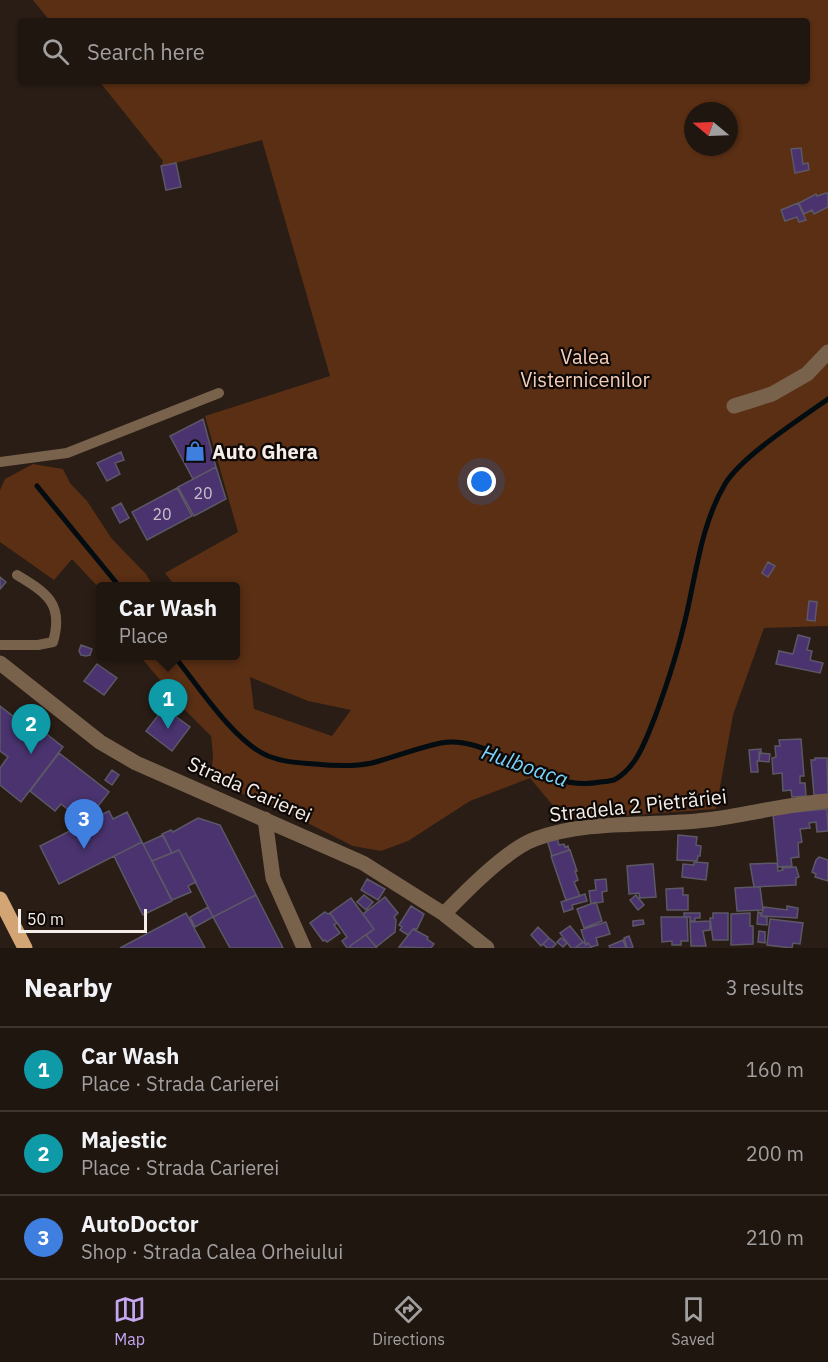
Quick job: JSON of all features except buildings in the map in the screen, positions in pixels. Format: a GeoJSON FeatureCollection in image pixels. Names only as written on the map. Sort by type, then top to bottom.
{"type":"FeatureCollection","features":[{"type":"Feature","properties":{"kind":"main road"},"geometry":{"type":"LineString","coordinates":[[0,899],[25,948]]}},
{"type":"Feature","properties":{"kind":"street"},"geometry":{"type":"LineString","coordinates":[[734,406],[772,394],[807,374],[828,352]]}},
{"type":"Feature","properties":{"kind":"street","name":"Strada Carierei"},"geometry":{"type":"LineString","coordinates":[[0,663],[100,742],[136,763],[363,863],[444,914],[487,948]]}},
{"type":"Feature","properties":{"kind":"street","name":"Stradela 2 Pietrăriei"},"geometry":{"type":"LineString","coordinates":[[444,914],[468,889],[513,852],[532,840],[564,830],[706,820],[828,801]]}},
{"type":"Feature","properties":{"kind":"street"},"geometry":{"type":"LineString","coordinates":[[266,819],[273,878],[304,948]]}},
{"type":"Feature","properties":{"kind":"lane"},"geometry":{"type":"LineString","coordinates":[[0,462],[67,453],[219,393]]}},
{"type":"Feature","properties":{"kind":"lane"},"geometry":{"type":"LineString","coordinates":[[0,645],[38,645],[53,642],[57,626],[56,611],[44,591],[17,574]]}},
{"type":"Feature","properties":{"kind":"green space","name":"Valea Visternicenilor"},"geometry":{"type":"Polygon","coordinates":[[[33,0],[828,0],[828,626],[764,628],[733,715],[716,809],[565,820],[530,778],[470,801],[408,841],[381,851],[353,846],[266,802],[211,783],[213,755],[211,736],[184,709],[143,660],[240,660],[240,582],[172,582],[165,573],[238,532],[205,416],[330,376],[262,140],[161,167],[163,161],[101,84],[810,84],[810,18],[48,18],[33,0]],[[250,677],[254,709],[332,736],[351,710],[308,701],[250,677]]]}},
{"type":"Feature","properties":{"kind":"green space"},"geometry":{"type":"Polygon","coordinates":[[[33,464],[63,469],[70,483],[87,501],[112,539],[146,574],[151,582],[96,582],[96,585],[72,559],[54,580],[0,542],[0,490],[5,479],[33,464]]]}},
{"type":"Feature","properties":{"kind":"waterway","name":"Hulboaca"},"geometry":{"type":"LineString","coordinates":[[177,660],[229,726],[255,749],[274,758],[336,766],[358,765],[372,763],[423,747],[459,742],[497,754],[557,780],[578,783],[614,780],[635,761],[655,717],[680,639],[706,530],[725,484],[733,473],[758,450],[828,399]]}},
{"type":"Feature","properties":{"kind":"waterway","name":"Hulboaca"},"geometry":{"type":"LineString","coordinates":[[37,486],[116,582]]}},
{"type":"Feature","properties":{"kind":"place","name":"Auto Ghera"},"geometry":{"type":"Point","coordinates":[195,451]}},
{"type":"Feature","properties":{"kind":"place","name":"Car Wash"},"geometry":{"type":"Point","coordinates":[168,729]}},
{"type":"Feature","properties":{"kind":"place","name":"Majestic"},"geometry":{"type":"Point","coordinates":[31,754]}},
{"type":"Feature","properties":{"kind":"place","name":"AutoDoctor"},"geometry":{"type":"Point","coordinates":[84,849]}}]}
